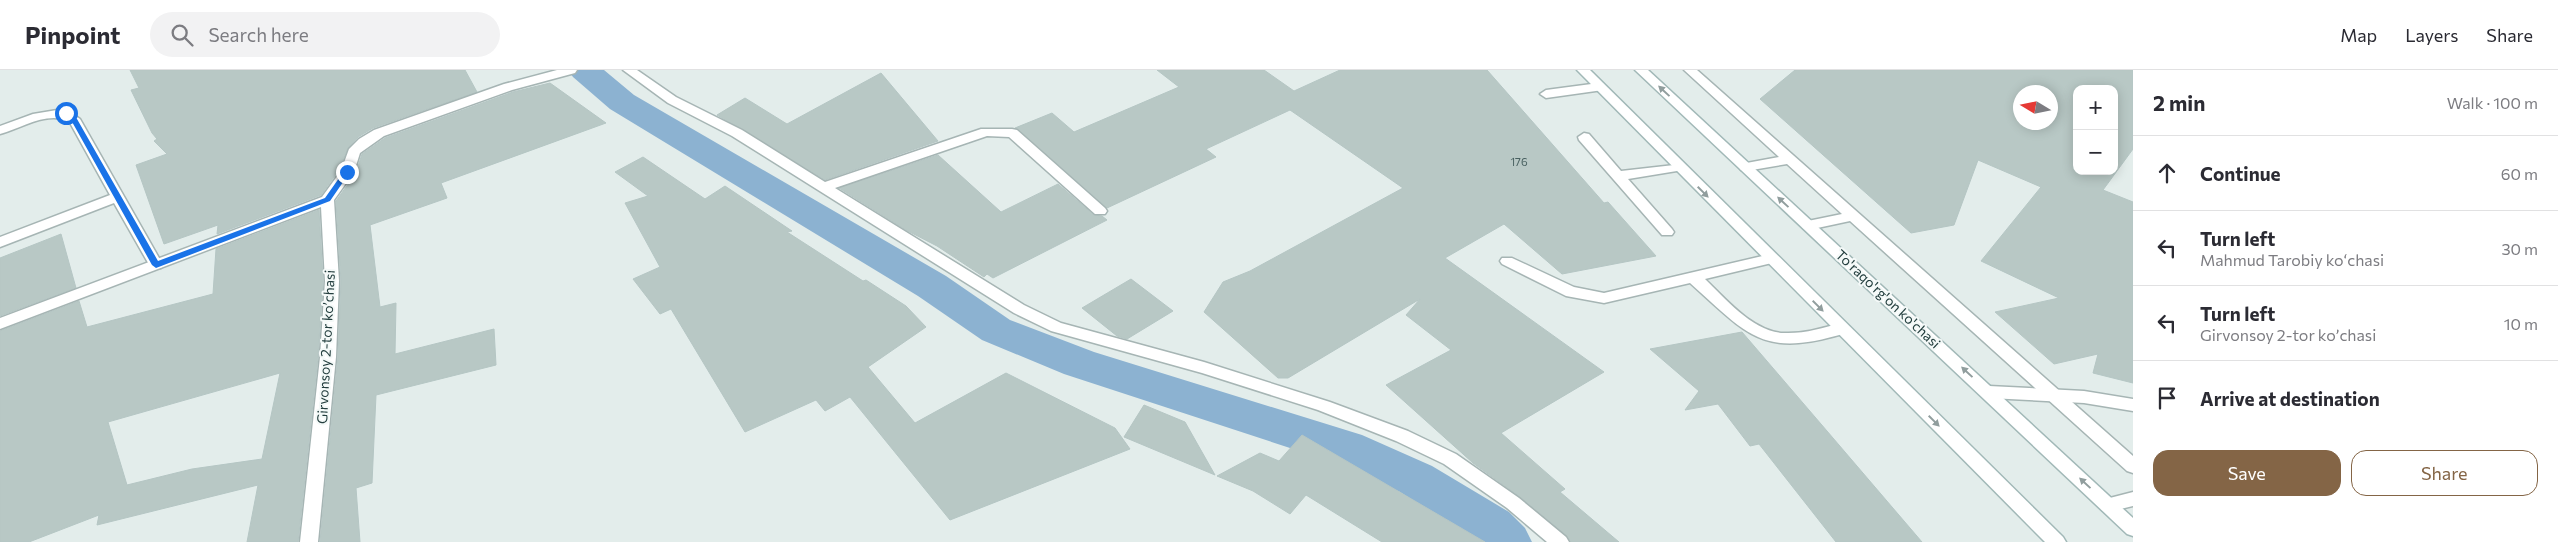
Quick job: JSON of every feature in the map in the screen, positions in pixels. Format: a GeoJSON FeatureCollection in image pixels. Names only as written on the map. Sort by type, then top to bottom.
{"type":"FeatureCollection","features":[{"type":"Feature","properties":{"kind":"street"},"geometry":{"type":"LineString","coordinates":[[0,324],[327,200],[347,172],[354,152],[372,138],[508,87],[571,70]]}},
{"type":"Feature","properties":{"kind":"street"},"geometry":{"type":"LineString","coordinates":[[628,70],[672,100],[737,133],[822,188],[1019,309],[1056,328],[1214,371],[1324,406],[1402,436],[1450,458],[1513,503],[1560,542]]}},
{"type":"Feature","properties":{"kind":"street"},"geometry":{"type":"LineString","coordinates":[[1582,70],[1770,259],[2057,542]]}},
{"type":"Feature","properties":{"kind":"street","name":"To'raqo'rg'on ko'chasi"},"geometry":{"type":"LineString","coordinates":[[1641,70],[1989,392],[2133,529]]}},
{"type":"Feature","properties":{"kind":"street"},"geometry":{"type":"LineString","coordinates":[[1690,70],[2133,466]]}},
{"type":"Feature","properties":{"kind":"street"},"geometry":{"type":"LineString","coordinates":[[1546,94],[1599,87]]}},
{"type":"Feature","properties":{"kind":"street"},"geometry":{"type":"LineString","coordinates":[[0,130],[50,114],[66,113],[74,119],[156,265]]}},
{"type":"Feature","properties":{"kind":"street"},"geometry":{"type":"LineString","coordinates":[[822,188],[986,132],[1012,133],[1100,211]]}},
{"type":"Feature","properties":{"kind":"street"},"geometry":{"type":"LineString","coordinates":[[1584,137],[1667,232]]}},
{"type":"Feature","properties":{"kind":"street"},"geometry":{"type":"LineString","coordinates":[[1746,167],[1790,159]]}},
{"type":"Feature","properties":{"kind":"street"},"geometry":{"type":"LineString","coordinates":[[1619,176],[1678,167]]}},
{"type":"Feature","properties":{"kind":"street"},"geometry":{"type":"LineString","coordinates":[[0,242],[118,197]]}},
{"type":"Feature","properties":{"kind":"street","name":"Girvonsoy 2-tor koʼchasi"},"geometry":{"type":"LineString","coordinates":[[309,542],[328,357],[332,281],[327,200]]}},
{"type":"Feature","properties":{"kind":"street"},"geometry":{"type":"LineString","coordinates":[[1808,225],[1854,216]]}},
{"type":"Feature","properties":{"kind":"street"},"geometry":{"type":"LineString","coordinates":[[1507,261],[1571,292],[1604,298],[1770,259]]}},
{"type":"Feature","properties":{"kind":"street"},"geometry":{"type":"LineString","coordinates":[[1693,277],[1756,331],[1770,338],[1784,339],[1842,329]]}},
{"type":"Feature","properties":{"kind":"street"},"geometry":{"type":"LineString","coordinates":[[1989,392],[2084,397],[2133,405]]}},
{"type":"Feature","properties":{"kind":"street"},"geometry":{"type":"LineString","coordinates":[[2108,505],[2133,499]]}},
{"type":"Feature","properties":{"kind":"building"},"geometry":{"type":"Polygon","coordinates":[[[130,70],[465,70],[477,92],[373,128],[358,137],[348,148],[339,170],[321,195],[217,234],[218,225],[164,244],[136,165],[167,154],[154,141],[157,139],[152,133],[131,90],[139,88],[130,70]]]}},
{"type":"Feature","properties":{"kind":"building"},"geometry":{"type":"Polygon","coordinates":[[[1157,70],[1264,70],[1294,91],[1340,70],[1487,70],[1604,203],[1608,202],[1656,256],[1562,274],[1504,224],[1445,258],[1604,372],[1501,433],[1565,489],[1560,492],[1619,542],[1571,542],[1567,536],[1520,497],[1473,463],[1386,385],[1451,350],[1406,315],[1420,299],[1288,378],[1278,378],[1204,312],[1223,282],[1250,271],[1403,188],[1290,110],[1206,149],[1216,157],[1107,208],[1015,128],[1052,113],[1074,132],[1179,87],[1157,70]]]}},
{"type":"Feature","properties":{"kind":"building"},"geometry":{"type":"Polygon","coordinates":[[[1795,70],[2133,70],[2133,149],[2118,170],[2118,85],[2073,85],[2073,175],[2114,175],[2103,190],[2133,202],[2133,383],[2093,373],[2098,354],[2054,364],[1995,312],[2059,298],[1981,261],[2041,187],[1978,160],[1954,225],[1911,233],[1760,99],[1795,70]]]}},
{"type":"Feature","properties":{"kind":"building"},"geometry":{"type":"Polygon","coordinates":[[[881,73],[938,141],[825,180],[717,115],[745,98],[787,124],[881,73]]]}},
{"type":"Feature","properties":{"kind":"building"},"geometry":{"type":"Polygon","coordinates":[[[550,83],[606,123],[441,183],[447,198],[370,225],[380,307],[396,303],[395,354],[494,329],[496,365],[376,395],[372,483],[356,488],[360,542],[320,542],[338,357],[341,281],[336,201],[356,173],[362,154],[385,138],[513,92],[550,83]]]}},
{"type":"Feature","properties":{"kind":"building"},"geometry":{"type":"Polygon","coordinates":[[[938,155],[1001,212],[1058,184],[1094,215],[1102,216],[1107,220],[993,278],[987,274],[984,277],[937,246],[906,230],[839,188],[938,155]]]}},
{"type":"Feature","properties":{"kind":"building"},"geometry":{"type":"Polygon","coordinates":[[[643,157],[705,199],[725,186],[792,231],[787,232],[906,306],[926,327],[868,367],[915,423],[1006,373],[1115,428],[1130,449],[950,520],[850,397],[825,411],[816,400],[745,432],[671,309],[660,314],[633,279],[660,267],[625,203],[648,196],[615,172],[643,157]]]}},
{"type":"Feature","properties":{"kind":"building"},"geometry":{"type":"Polygon","coordinates":[[[319,210],[323,281],[318,357],[298,542],[247,542],[258,485],[97,525],[99,515],[29,542],[0,542],[0,331],[79,301],[87,327],[213,294],[216,249],[319,210]],[[280,373],[108,422],[127,485],[192,469],[262,459],[280,373]]]}},
{"type":"Feature","properties":{"kind":"building"},"geometry":{"type":"Polygon","coordinates":[[[61,234],[76,288],[0,316],[0,258],[61,234]]]}},
{"type":"Feature","properties":{"kind":"building"},"geometry":{"type":"Polygon","coordinates":[[[1131,279],[1173,311],[1127,339],[1117,336],[1082,308],[1131,279]]]}},
{"type":"Feature","properties":{"kind":"building"},"geometry":{"type":"Polygon","coordinates":[[[1742,332],[1922,542],[1836,542],[1759,444],[1750,446],[1718,404],[1685,410],[1699,391],[1650,349],[1742,332]]]}},
{"type":"Feature","properties":{"kind":"building"},"geometry":{"type":"Polygon","coordinates":[[[1144,405],[1185,422],[1215,475],[1124,437],[1144,405]]]}},
{"type":"Feature","properties":{"kind":"building"},"geometry":{"type":"Polygon","coordinates":[[[1302,435],[1485,542],[1382,542],[1306,495],[1290,514],[1253,491],[1217,476],[1260,453],[1279,461],[1302,435]]]}},
{"type":"Feature","properties":{"kind":"waterway"},"geometry":{"type":"LineString","coordinates":[[584,70],[622,102],[932,286],[996,330],[1079,363],[1346,448],[1416,479],[1492,526],[1508,542]]}},
{"type":"Feature","properties":{"kind":"route"},"geometry":{"type":"LineString","coordinates":[[66,113],[74,119],[156,265],[327,200],[347,172]]}}]}
